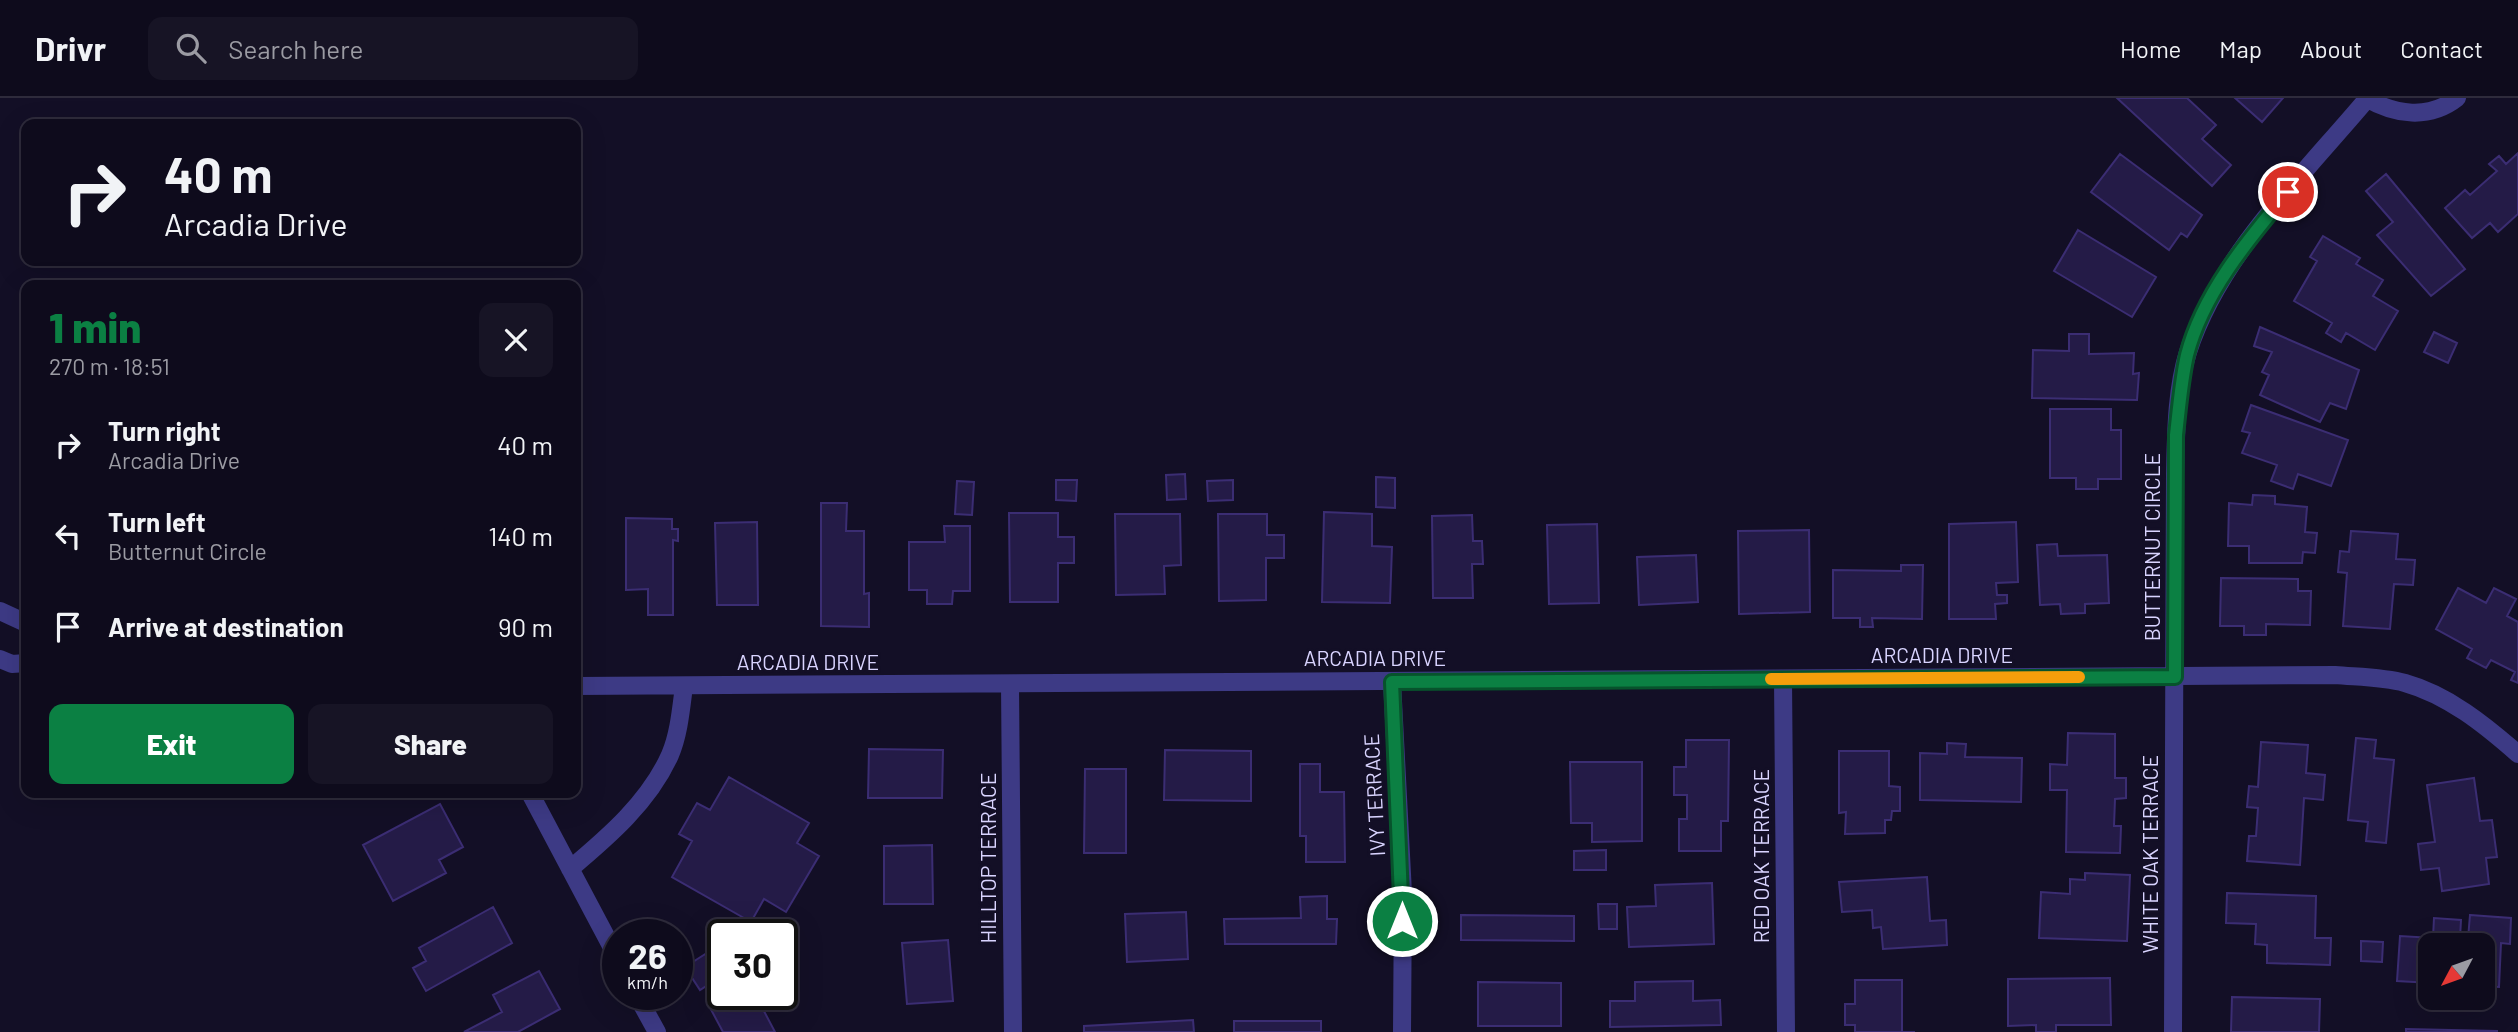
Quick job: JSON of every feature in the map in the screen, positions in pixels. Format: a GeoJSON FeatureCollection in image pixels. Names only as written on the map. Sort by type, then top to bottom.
{"type":"FeatureCollection","features":[{"type":"Feature","properties":{"kind":"street","name":"BUTTERNUT CIRCLE"},"geometry":{"type":"LineString","coordinates":[[2175,677],[2176,435],[2188,354],[2202,317],[2240,251],[2366,98],[2388,110],[2411,114],[2434,111],[2457,98]]}},
{"type":"Feature","properties":{"kind":"street"},"geometry":{"type":"LineString","coordinates":[[0,611],[21,621]]}},
{"type":"Feature","properties":{"kind":"street"},"geometry":{"type":"LineString","coordinates":[[0,659],[12,664],[21,663]]}},
{"type":"Feature","properties":{"kind":"street","name":"ARCADIA DRIVE"},"geometry":{"type":"LineString","coordinates":[[581,686],[2335,675],[2404,682],[2435,695],[2486,725],[2518,754]]}},
{"type":"Feature","properties":{"kind":"street","name":"WHITE OAK TERRACE"},"geometry":{"type":"LineString","coordinates":[[2173,1032],[2175,677]]}},
{"type":"Feature","properties":{"kind":"street","name":"RED OAK TERRACE"},"geometry":{"type":"LineString","coordinates":[[1783,679],[1786,1032]]}},
{"type":"Feature","properties":{"kind":"street","name":"IVY TERRACE"},"geometry":{"type":"LineString","coordinates":[[1392,682],[1403,893],[1402,1032]]}},
{"type":"Feature","properties":{"kind":"street","name":"HILLTOP TERRACE"},"geometry":{"type":"LineString","coordinates":[[1010,685],[1013,1032]]}},
{"type":"Feature","properties":{"kind":"street"},"geometry":{"type":"LineString","coordinates":[[570,869],[624,820],[658,777],[674,742],[684,687]]}},
{"type":"Feature","properties":{"kind":"street"},"geometry":{"type":"LineString","coordinates":[[533,798],[602,929]]}},
{"type":"Feature","properties":{"kind":"street"},"geometry":{"type":"LineString","coordinates":[[645,1010],[657,1032]]}},
{"type":"Feature","properties":{"kind":"building"},"geometry":{"type":"Polygon","coordinates":[[[2117,98],[2187,98],[2216,125],[2202,139],[2231,165],[2212,186],[2117,98]]]}},
{"type":"Feature","properties":{"kind":"building"},"geometry":{"type":"Polygon","coordinates":[[[2235,98],[2283,98],[2262,122],[2235,98]]]}},
{"type":"Feature","properties":{"kind":"building"},"geometry":{"type":"Polygon","coordinates":[[[2518,153],[2518,214],[2498,232],[2490,223],[2472,238],[2445,208],[2465,190],[2470,195],[2497,171],[2489,164],[2499,156],[2506,164],[2518,153]]]}},
{"type":"Feature","properties":{"kind":"building"},"geometry":{"type":"Polygon","coordinates":[[[2120,154],[2202,215],[2187,237],[2181,233],[2169,250],[2091,192],[2120,154]]]}},
{"type":"Feature","properties":{"kind":"building"},"geometry":{"type":"Polygon","coordinates":[[[2386,174],[2465,269],[2431,296],[2377,235],[2393,222],[2366,191],[2386,174]]]}},
{"type":"Feature","properties":{"kind":"building"},"geometry":{"type":"Polygon","coordinates":[[[2078,230],[2156,277],[2132,317],[2054,271],[2078,230]]]}},
{"type":"Feature","properties":{"kind":"building"},"geometry":{"type":"Polygon","coordinates":[[[2323,236],[2360,258],[2356,264],[2383,280],[2373,296],[2398,311],[2375,350],[2346,333],[2341,342],[2326,333],[2332,323],[2294,301],[2317,261],[2310,257],[2323,236]]]}},
{"type":"Feature","properties":{"kind":"building"},"geometry":{"type":"Polygon","coordinates":[[[2260,327],[2359,370],[2346,409],[2330,403],[2320,422],[2260,395],[2269,375],[2262,372],[2272,352],[2254,346],[2260,327]]]}},
{"type":"Feature","properties":{"kind":"building"},"geometry":{"type":"Polygon","coordinates":[[[2434,332],[2457,343],[2448,363],[2424,352],[2434,332]]]}},
{"type":"Feature","properties":{"kind":"building"},"geometry":{"type":"Polygon","coordinates":[[[2069,334],[2089,334],[2089,354],[2134,353],[2133,374],[2139,373],[2137,400],[2032,398],[2033,350],[2069,351],[2069,334]]]}},
{"type":"Feature","properties":{"kind":"building"},"geometry":{"type":"Polygon","coordinates":[[[2251,405],[2348,440],[2331,486],[2298,474],[2293,489],[2271,481],[2277,465],[2242,453],[2250,433],[2242,431],[2251,405]]]}},
{"type":"Feature","properties":{"kind":"building"},"geometry":{"type":"Polygon","coordinates":[[[2050,409],[2111,409],[2111,430],[2121,430],[2121,479],[2098,479],[2098,489],[2076,489],[2076,478],[2050,478],[2050,409]]]}},
{"type":"Feature","properties":{"kind":"building"},"geometry":{"type":"Polygon","coordinates":[[[1185,474],[1186,499],[1167,500],[1166,475],[1185,474]]]}},
{"type":"Feature","properties":{"kind":"building"},"geometry":{"type":"Polygon","coordinates":[[[1376,477],[1395,478],[1395,508],[1376,507],[1376,477]]]}},
{"type":"Feature","properties":{"kind":"building"},"geometry":{"type":"Polygon","coordinates":[[[1056,480],[1077,480],[1076,501],[1056,500],[1056,480]]]}},
{"type":"Feature","properties":{"kind":"building"},"geometry":{"type":"Polygon","coordinates":[[[1233,480],[1233,500],[1208,501],[1207,481],[1233,480]]]}},
{"type":"Feature","properties":{"kind":"building"},"geometry":{"type":"Polygon","coordinates":[[[957,481],[974,482],[972,515],[955,514],[957,481]]]}},
{"type":"Feature","properties":{"kind":"building"},"geometry":{"type":"Polygon","coordinates":[[[2253,495],[2275,496],[2275,504],[2307,507],[2305,532],[2317,533],[2315,553],[2303,552],[2302,563],[2249,563],[2249,546],[2228,546],[2229,503],[2252,505],[2253,495]]]}},
{"type":"Feature","properties":{"kind":"building"},"geometry":{"type":"Polygon","coordinates":[[[821,503],[847,503],[846,531],[864,531],[864,594],[869,593],[869,627],[821,626],[821,503]]]}},
{"type":"Feature","properties":{"kind":"building"},"geometry":{"type":"Polygon","coordinates":[[[1324,512],[1372,514],[1372,546],[1392,547],[1390,603],[1322,602],[1324,512]]]}},
{"type":"Feature","properties":{"kind":"building"},"geometry":{"type":"Polygon","coordinates":[[[1009,513],[1058,513],[1058,537],[1074,537],[1074,563],[1058,563],[1058,602],[1010,602],[1009,513]]]}},
{"type":"Feature","properties":{"kind":"building"},"geometry":{"type":"Polygon","coordinates":[[[1115,514],[1180,514],[1181,565],[1164,566],[1165,594],[1116,595],[1115,514]]]}},
{"type":"Feature","properties":{"kind":"building"},"geometry":{"type":"Polygon","coordinates":[[[1218,514],[1267,514],[1267,535],[1284,535],[1284,558],[1266,558],[1266,600],[1219,601],[1218,514]]]}},
{"type":"Feature","properties":{"kind":"building"},"geometry":{"type":"Polygon","coordinates":[[[1472,515],[1473,541],[1482,541],[1483,564],[1472,564],[1473,598],[1433,598],[1432,516],[1472,515]]]}},
{"type":"Feature","properties":{"kind":"building"},"geometry":{"type":"Polygon","coordinates":[[[626,518],[672,519],[672,529],[678,529],[678,541],[673,540],[673,615],[648,615],[648,589],[626,590],[626,518]]]}},
{"type":"Feature","properties":{"kind":"building"},"geometry":{"type":"Polygon","coordinates":[[[757,522],[758,605],[717,605],[715,523],[757,522]]]}},
{"type":"Feature","properties":{"kind":"building"},"geometry":{"type":"Polygon","coordinates":[[[2016,522],[2018,582],[1996,583],[1997,595],[2007,595],[2007,603],[1995,604],[1996,619],[1949,619],[1949,524],[2016,522]]]}},
{"type":"Feature","properties":{"kind":"building"},"geometry":{"type":"Polygon","coordinates":[[[1597,524],[1599,603],[1549,604],[1547,525],[1597,524]]]}},
{"type":"Feature","properties":{"kind":"building"},"geometry":{"type":"Polygon","coordinates":[[[944,526],[970,526],[970,591],[953,591],[952,604],[927,604],[927,590],[909,590],[909,542],[945,542],[944,526]]]}},
{"type":"Feature","properties":{"kind":"building"},"geometry":{"type":"Polygon","coordinates":[[[1809,530],[1810,612],[1739,614],[1738,531],[1809,530]]]}},
{"type":"Feature","properties":{"kind":"building"},"geometry":{"type":"Polygon","coordinates":[[[2351,531],[2398,534],[2396,559],[2415,560],[2413,585],[2394,584],[2390,629],[2343,626],[2347,573],[2338,572],[2340,551],[2349,552],[2351,531]]]}},
{"type":"Feature","properties":{"kind":"building"},"geometry":{"type":"Polygon","coordinates":[[[2057,544],[2058,556],[2107,555],[2109,603],[2085,604],[2085,613],[2061,614],[2060,604],[2040,605],[2037,545],[2057,544]]]}},
{"type":"Feature","properties":{"kind":"building"},"geometry":{"type":"Polygon","coordinates":[[[1696,555],[1698,602],[1639,605],[1637,557],[1696,555]]]}},
{"type":"Feature","properties":{"kind":"building"},"geometry":{"type":"Polygon","coordinates":[[[1901,565],[1923,565],[1922,619],[1872,618],[1873,627],[1860,627],[1860,618],[1833,618],[1833,570],[1901,571],[1901,565]]]}},
{"type":"Feature","properties":{"kind":"building"},"geometry":{"type":"Polygon","coordinates":[[[2221,578],[2298,579],[2298,591],[2311,591],[2310,625],[2266,624],[2266,635],[2244,635],[2244,626],[2220,626],[2221,578]]]}},
{"type":"Feature","properties":{"kind":"building"},"geometry":{"type":"Polygon","coordinates":[[[2458,588],[2486,603],[2494,588],[2516,599],[2507,616],[2518,622],[2518,683],[2511,680],[2515,672],[2491,660],[2486,668],[2467,658],[2472,649],[2436,629],[2458,588]]]}},
{"type":"Feature","properties":{"kind":"building"},"geometry":{"type":"Polygon","coordinates":[[[2068,733],[2115,734],[2115,778],[2126,778],[2126,798],[2115,799],[2114,826],[2121,826],[2120,853],[2066,852],[2067,790],[2050,790],[2050,764],[2067,765],[2068,733]]]}},
{"type":"Feature","properties":{"kind":"building"},"geometry":{"type":"Polygon","coordinates":[[[2356,738],[2376,740],[2374,758],[2394,760],[2386,843],[2366,841],[2368,822],[2348,820],[2356,738]]]}},
{"type":"Feature","properties":{"kind":"building"},"geometry":{"type":"Polygon","coordinates":[[[1686,740],[1729,740],[1728,821],[1721,821],[1721,851],[1679,851],[1679,819],[1687,819],[1687,795],[1674,795],[1674,767],[1686,767],[1686,740]]]}},
{"type":"Feature","properties":{"kind":"building"},"geometry":{"type":"Polygon","coordinates":[[[2261,742],[2308,745],[2306,773],[2325,775],[2323,800],[2304,798],[2300,865],[2247,861],[2249,836],[2256,836],[2258,808],[2247,807],[2249,786],[2258,787],[2261,742]]]}},
{"type":"Feature","properties":{"kind":"building"},"geometry":{"type":"Polygon","coordinates":[[[1947,743],[1966,744],[1965,757],[2022,758],[2021,802],[1920,800],[1920,753],[1947,754],[1947,743]]]}},
{"type":"Feature","properties":{"kind":"building"},"geometry":{"type":"Polygon","coordinates":[[[869,749],[943,750],[942,798],[868,798],[869,749]]]}},
{"type":"Feature","properties":{"kind":"building"},"geometry":{"type":"Polygon","coordinates":[[[1165,750],[1251,751],[1251,801],[1164,800],[1165,750]]]}},
{"type":"Feature","properties":{"kind":"building"},"geometry":{"type":"Polygon","coordinates":[[[1839,751],[1889,751],[1889,786],[1900,787],[1900,811],[1892,811],[1891,820],[1885,820],[1885,833],[1845,834],[1846,812],[1839,813],[1839,751]]]}},
{"type":"Feature","properties":{"kind":"building"},"geometry":{"type":"Polygon","coordinates":[[[1570,762],[1642,762],[1642,841],[1592,842],[1592,823],[1571,823],[1570,762]]]}},
{"type":"Feature","properties":{"kind":"building"},"geometry":{"type":"Polygon","coordinates":[[[1300,764],[1320,764],[1320,792],[1344,792],[1345,862],[1306,862],[1306,836],[1300,836],[1300,764]]]}},
{"type":"Feature","properties":{"kind":"building"},"geometry":{"type":"Polygon","coordinates":[[[1085,769],[1126,769],[1126,853],[1084,853],[1085,769]]]}},
{"type":"Feature","properties":{"kind":"building"},"geometry":{"type":"Polygon","coordinates":[[[729,777],[809,823],[797,843],[819,856],[786,912],[764,899],[753,919],[746,919],[672,877],[692,841],[679,834],[697,803],[710,810],[729,777]]]}},
{"type":"Feature","properties":{"kind":"building"},"geometry":{"type":"Polygon","coordinates":[[[2474,778],[2480,821],[2492,820],[2497,857],[2486,858],[2489,884],[2442,891],[2439,868],[2421,870],[2418,844],[2435,842],[2427,785],[2474,778]]]}},
{"type":"Feature","properties":{"kind":"building"},"geometry":{"type":"Polygon","coordinates":[[[440,804],[463,847],[439,860],[446,873],[393,901],[363,845],[440,804]]]}},
{"type":"Feature","properties":{"kind":"building"},"geometry":{"type":"Polygon","coordinates":[[[932,845],[933,904],[884,904],[884,846],[932,845]]]}},
{"type":"Feature","properties":{"kind":"building"},"geometry":{"type":"Polygon","coordinates":[[[1606,850],[1606,870],[1574,870],[1574,851],[1606,850]]]}},
{"type":"Feature","properties":{"kind":"building"},"geometry":{"type":"Polygon","coordinates":[[[2085,873],[2130,875],[2127,941],[2039,938],[2041,892],[2070,894],[2070,879],[2085,880],[2085,873]]]}},
{"type":"Feature","properties":{"kind":"building"},"geometry":{"type":"Polygon","coordinates":[[[1927,877],[1930,921],[1946,920],[1947,945],[1883,949],[1881,927],[1873,928],[1872,910],[1842,912],[1839,882],[1927,877]]]}},
{"type":"Feature","properties":{"kind":"building"},"geometry":{"type":"Polygon","coordinates":[[[1712,883],[1714,944],[1629,947],[1627,907],[1656,906],[1655,885],[1712,883]]]}},
{"type":"Feature","properties":{"kind":"building"},"geometry":{"type":"Polygon","coordinates":[[[2227,893],[2316,896],[2315,938],[2331,938],[2330,965],[2267,963],[2267,945],[2255,944],[2256,924],[2226,923],[2227,893]]]}},
{"type":"Feature","properties":{"kind":"building"},"geometry":{"type":"Polygon","coordinates":[[[1327,896],[1327,919],[1337,919],[1336,944],[1225,944],[1224,919],[1301,918],[1300,897],[1327,896]]]}},
{"type":"Feature","properties":{"kind":"building"},"geometry":{"type":"Polygon","coordinates":[[[1598,904],[1617,904],[1617,929],[1599,929],[1598,904]]]}},
{"type":"Feature","properties":{"kind":"building"},"geometry":{"type":"Polygon","coordinates":[[[493,907],[512,943],[426,991],[413,968],[426,961],[419,948],[493,907]]]}},
{"type":"Feature","properties":{"kind":"building"},"geometry":{"type":"Polygon","coordinates":[[[1186,912],[1188,959],[1127,962],[1125,914],[1186,912]]]}},
{"type":"Feature","properties":{"kind":"building"},"geometry":{"type":"Polygon","coordinates":[[[1461,915],[1574,916],[1574,941],[1461,940],[1461,915]]]}},
{"type":"Feature","properties":{"kind":"building"},"geometry":{"type":"Polygon","coordinates":[[[2470,915],[2511,918],[2510,944],[2501,943],[2499,987],[2496,987],[2496,933],[2468,933],[2470,915]]]}},
{"type":"Feature","properties":{"kind":"building"},"geometry":{"type":"Polygon","coordinates":[[[2434,918],[2461,920],[2460,933],[2433,933],[2434,918]]]}},
{"type":"Feature","properties":{"kind":"building"},"geometry":{"type":"Polygon","coordinates":[[[2400,936],[2418,937],[2418,982],[2397,981],[2400,936]]]}},
{"type":"Feature","properties":{"kind":"building"},"geometry":{"type":"Polygon","coordinates":[[[948,940],[953,1001],[907,1004],[902,943],[948,940]]]}},
{"type":"Feature","properties":{"kind":"building"},"geometry":{"type":"Polygon","coordinates":[[[2361,941],[2383,942],[2382,962],[2361,961],[2361,941]]]}},
{"type":"Feature","properties":{"kind":"building"},"geometry":{"type":"Polygon","coordinates":[[[707,953],[707,985],[700,990],[693,979],[693,962],[707,953]]]}},
{"type":"Feature","properties":{"kind":"building"},"geometry":{"type":"Polygon","coordinates":[[[539,971],[560,1009],[518,1032],[464,1032],[502,1012],[493,995],[539,971]]]}},
{"type":"Feature","properties":{"kind":"building"},"geometry":{"type":"Polygon","coordinates":[[[2110,978],[2111,1025],[2056,1025],[2056,1032],[2036,1032],[2036,1025],[2008,1026],[2008,979],[2110,978]]]}},
{"type":"Feature","properties":{"kind":"building"},"geometry":{"type":"Polygon","coordinates":[[[1855,980],[1902,980],[1902,1032],[1855,1032],[1855,1025],[1845,1025],[1845,1004],[1855,1004],[1855,980]]]}},
{"type":"Feature","properties":{"kind":"building"},"geometry":{"type":"Polygon","coordinates":[[[1693,981],[1693,1001],[1720,1000],[1721,1025],[1610,1027],[1610,1001],[1635,1001],[1635,982],[1693,981]]]}},
{"type":"Feature","properties":{"kind":"building"},"geometry":{"type":"Polygon","coordinates":[[[1478,982],[1561,983],[1561,1026],[1478,1026],[1478,982]]]}},
{"type":"Feature","properties":{"kind":"building"},"geometry":{"type":"Polygon","coordinates":[[[2232,997],[2320,999],[2319,1032],[2231,1032],[2232,997]]]}},
{"type":"Feature","properties":{"kind":"building"},"geometry":{"type":"Polygon","coordinates":[[[711,1010],[763,1010],[775,1032],[723,1032],[711,1010]]]}},
{"type":"Feature","properties":{"kind":"building"},"geometry":{"type":"Polygon","coordinates":[[[1193,1020],[1194,1032],[1084,1032],[1084,1026],[1193,1020]]]}},
{"type":"Feature","properties":{"kind":"building"},"geometry":{"type":"Polygon","coordinates":[[[1234,1021],[1321,1021],[1321,1032],[1234,1032],[1234,1021]]]}},
{"type":"Feature","properties":{"kind":"building"},"geometry":{"type":"Polygon","coordinates":[[[2406,1029],[2497,1031],[2497,1032],[2406,1032],[2406,1029]]]}},
{"type":"Feature","properties":{"kind":"slow traffic"},"geometry":{"type":"LineString","coordinates":[[1771,679],[2079,677]]}},
{"type":"Feature","properties":{"kind":"route"},"geometry":{"type":"LineString","coordinates":[[1402,921],[1403,893],[1392,682],[2175,677],[2176,435],[2188,354],[2202,317],[2218,286],[2240,251],[2288,192]]}}]}
